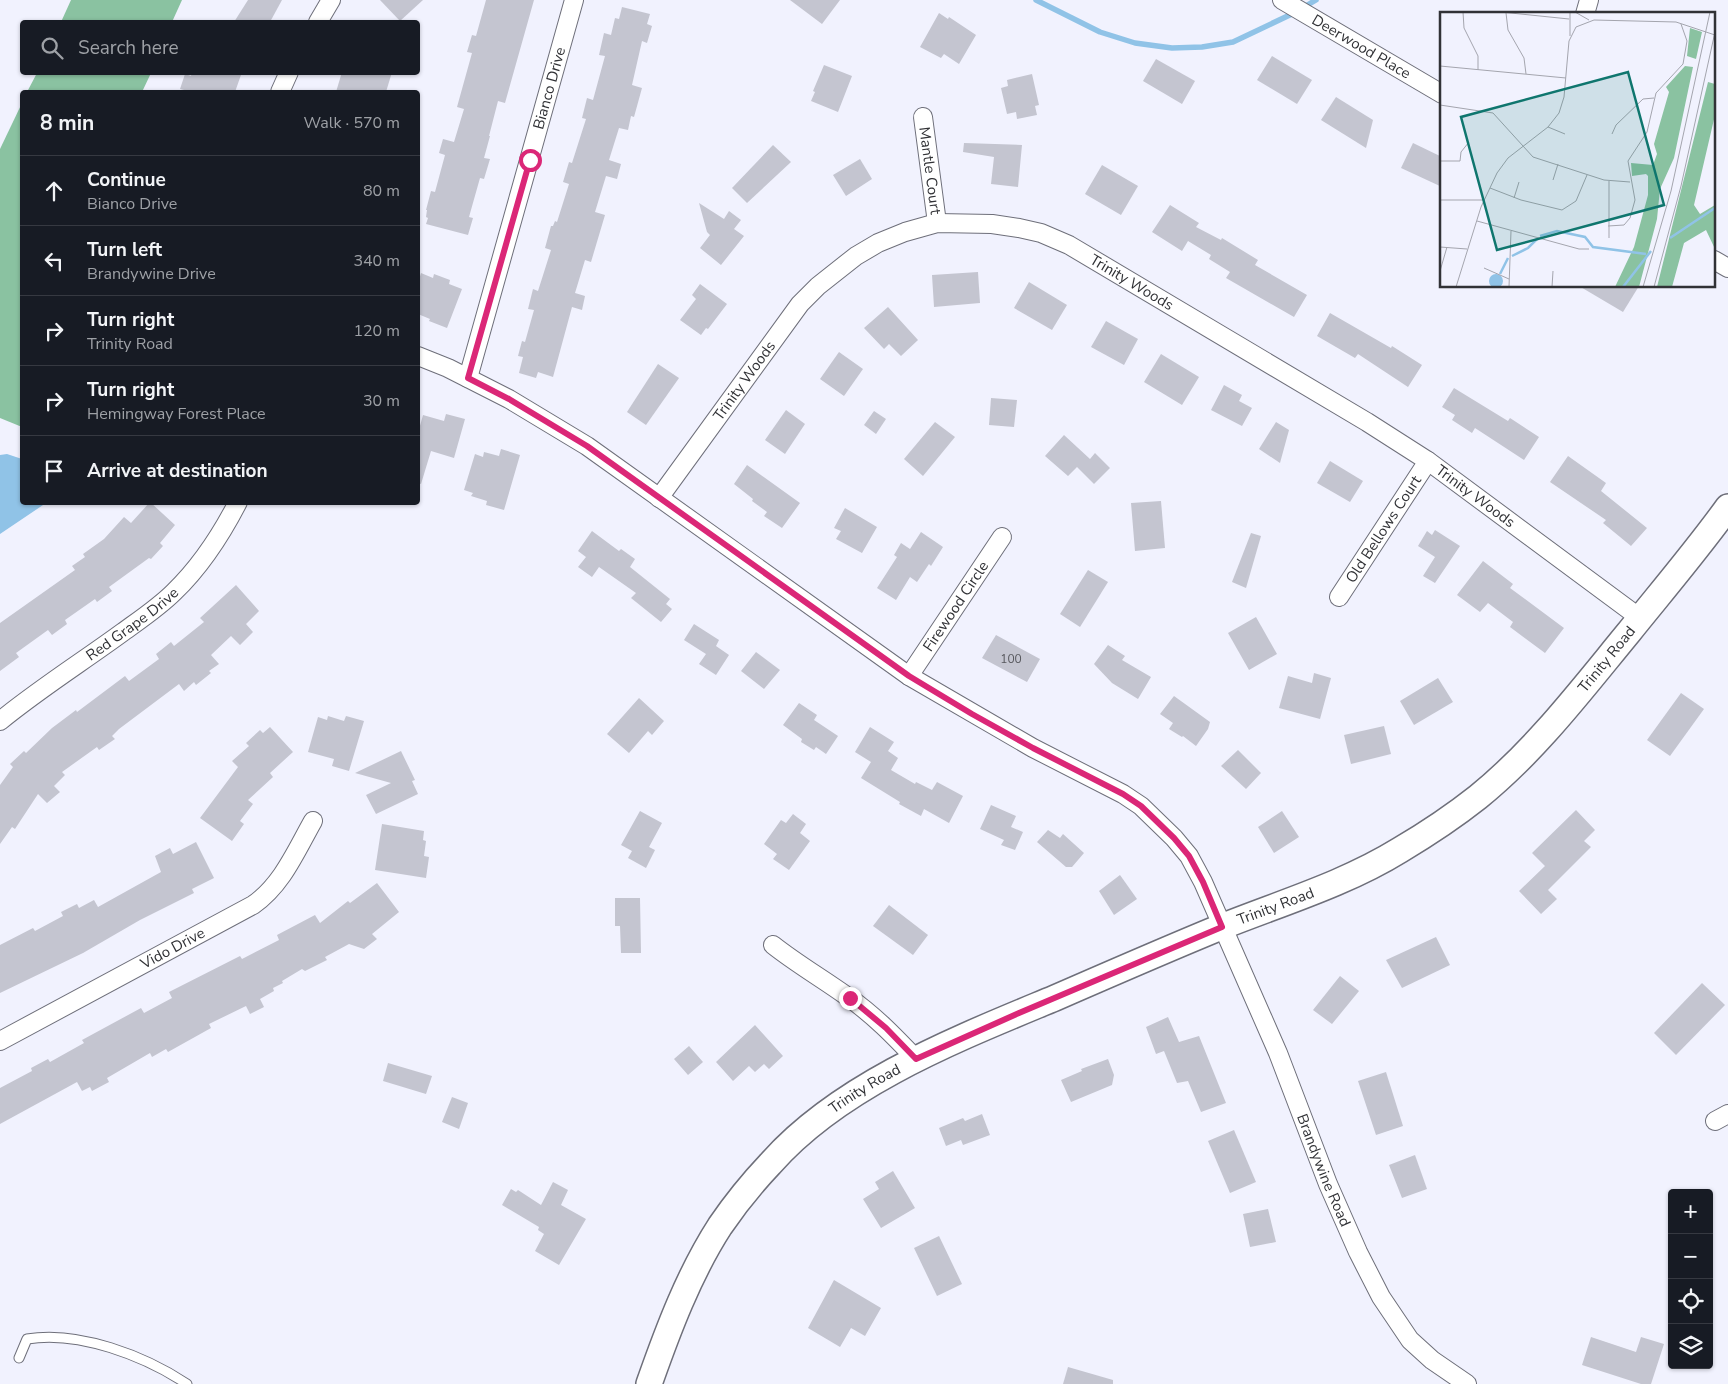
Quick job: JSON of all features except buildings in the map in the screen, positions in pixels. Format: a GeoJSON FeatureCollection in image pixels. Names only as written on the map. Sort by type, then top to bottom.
{"type":"FeatureCollection","features":[{"type":"Feature","properties":{"kind":"main road","name":"Trinity Road"},"geometry":{"type":"LineString","coordinates":[[649,1384],[680,1304],[720,1227],[772,1161],[802,1133],[837,1106],[875,1081],[916,1059],[1010,1016],[1222,927],[1306,896],[1402,850],[1480,795],[1528,749],[1575,698],[1724,518]]}},
{"type":"Feature","properties":{"kind":"street"},"geometry":{"type":"LineString","coordinates":[[319,20],[332,0]]}},
{"type":"Feature","properties":{"kind":"street","name":"Bianco Drive"},"geometry":{"type":"LineString","coordinates":[[468,378],[574,0]]}},
{"type":"Feature","properties":{"kind":"street","name":"Deerwood Place"},"geometry":{"type":"LineString","coordinates":[[1282,0],[1440,93]]}},
{"type":"Feature","properties":{"kind":"street"},"geometry":{"type":"LineString","coordinates":[[281,90],[288,75]]}},
{"type":"Feature","properties":{"kind":"street","name":"Mantle Court"},"geometry":{"type":"LineString","coordinates":[[922,117],[937,223]]}},
{"type":"Feature","properties":{"kind":"street","name":"Trinity Woods"},"geometry":{"type":"LineString","coordinates":[[659,498],[800,304],[818,286],[856,256],[878,243],[905,232],[937,223],[992,224],[1041,232],[1069,245],[1367,422],[1428,461],[1640,618]]}},
{"type":"Feature","properties":{"kind":"street"},"geometry":{"type":"LineString","coordinates":[[1716,261],[1728,268]]}},
{"type":"Feature","properties":{"kind":"street","name":"Brandywine Road"},"geometry":{"type":"LineString","coordinates":[[420,357],[509,399],[587,446],[909,676],[1024,743],[1123,794],[1141,806],[1174,838],[1189,856],[1203,882],[1278,1053],[1332,1192],[1358,1252],[1380,1296],[1410,1340],[1432,1360],[1467,1384]]}},
{"type":"Feature","properties":{"kind":"street","name":"Old Bellows Court"},"geometry":{"type":"LineString","coordinates":[[1339,597],[1428,461]]}},
{"type":"Feature","properties":{"kind":"street","name":"Red Grape Drive"},"geometry":{"type":"LineString","coordinates":[[0,721],[35,693],[152,611],[173,593],[191,575],[226,526],[236,505]]}},
{"type":"Feature","properties":{"kind":"street","name":"Firewood Circle"},"geometry":{"type":"LineString","coordinates":[[909,676],[1002,537]]}},
{"type":"Feature","properties":{"kind":"street","name":"Vido Drive"},"geometry":{"type":"LineString","coordinates":[[0,1041],[254,905],[265,897],[278,882],[313,821]]}},
{"type":"Feature","properties":{"kind":"street"},"geometry":{"type":"LineString","coordinates":[[773,944],[791,960],[850,998],[886,1028],[916,1059]]}},
{"type":"Feature","properties":{"kind":"lane"},"geometry":{"type":"LineString","coordinates":[[18,1358],[27,1339],[42,1336],[90,1342],[126,1352],[167,1371],[187,1384]]}},
{"type":"Feature","properties":{"kind":"green space"},"geometry":{"type":"Polygon","coordinates":[[[71,0],[182,0],[173,20],[62,20],[71,0]]]}},
{"type":"Feature","properties":{"kind":"green space"},"geometry":{"type":"Polygon","coordinates":[[[36,75],[150,75],[143,90],[28,90],[36,75]]]}},
{"type":"Feature","properties":{"kind":"green space"},"geometry":{"type":"Polygon","coordinates":[[[20,107],[20,426],[0,418],[0,149],[20,107]]]}},
{"type":"Feature","properties":{"kind":"water"},"geometry":{"type":"Polygon","coordinates":[[[7,454],[20,458],[20,505],[43,505],[0,534],[0,455],[7,454]]]}},
{"type":"Feature","properties":{"kind":"waterway"},"geometry":{"type":"LineString","coordinates":[[1036,0],[1100,32],[1135,43],[1172,48],[1202,47],[1233,42],[1294,13],[1316,0]]}},
{"type":"Feature","properties":{"kind":"route"},"geometry":{"type":"LineString","coordinates":[[530,160],[468,378],[509,399],[587,446],[909,676],[972,714],[1123,794],[1141,806],[1174,838],[1189,856],[1203,882],[1222,927],[916,1059],[886,1028],[850,998]]}}]}
